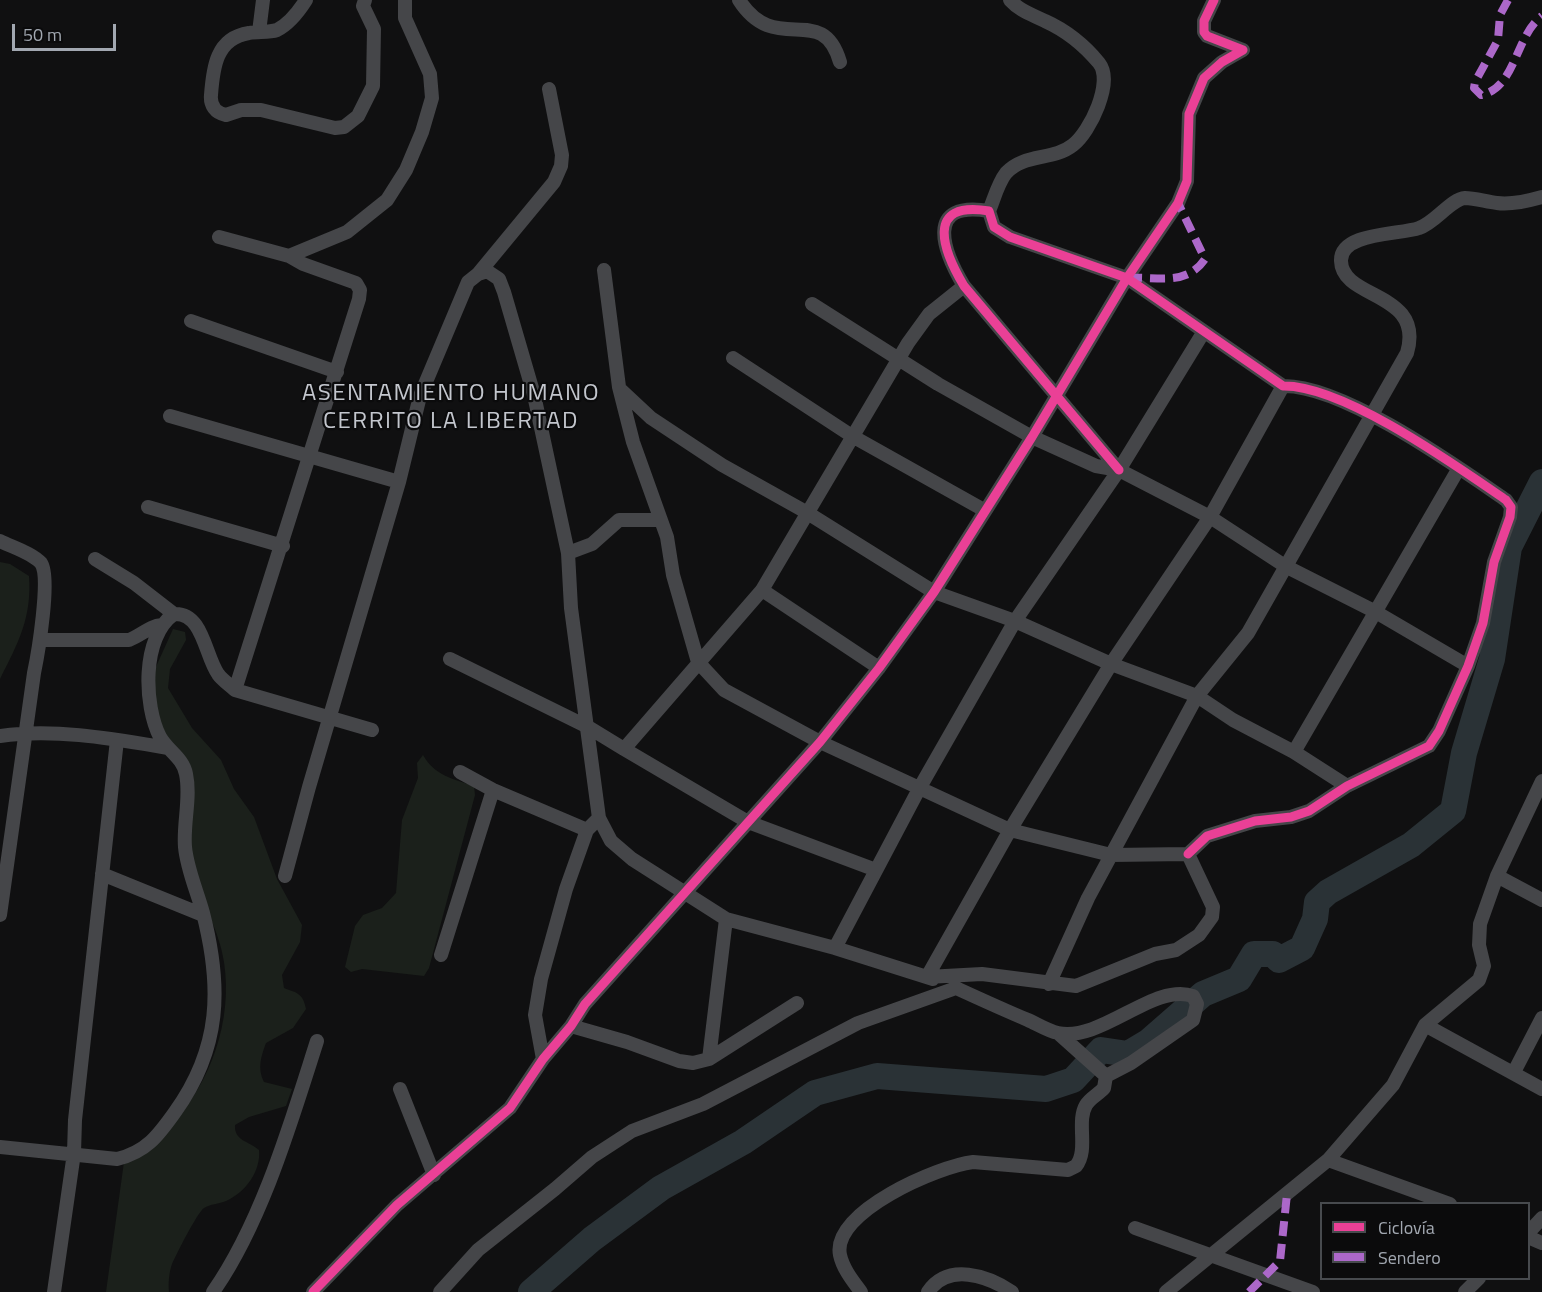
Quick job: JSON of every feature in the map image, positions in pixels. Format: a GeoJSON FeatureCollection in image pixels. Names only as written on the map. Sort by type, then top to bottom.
{"type":"FeatureCollection","features":[{"type":"Feature","properties":{"kind":"street"},"geometry":{"type":"LineString","coordinates":[[258,32],[264,0]]}},
{"type":"Feature","properties":{"kind":"street"},"geometry":{"type":"LineString","coordinates":[[306,0],[282,27],[271,31],[244,34],[229,40],[217,55],[212,72],[211,101],[215,110],[226,115],[241,110],[261,110],[326,127],[344,127],[363,109],[373,86],[374,29],[363,6],[365,0]]}},
{"type":"Feature","properties":{"kind":"street"},"geometry":{"type":"LineString","coordinates":[[289,256],[347,232],[368,217],[387,200],[406,170],[422,132],[432,98],[430,74],[405,18],[405,0]]}},
{"type":"Feature","properties":{"kind":"street"},"geometry":{"type":"LineString","coordinates":[[739,0],[750,13],[763,20],[778,21],[806,14]]}},
{"type":"Feature","properties":{"kind":"street"},"geometry":{"type":"LineString","coordinates":[[604,270],[619,387],[633,442],[667,537],[673,575],[698,662],[724,690],[819,742],[1010,830],[1112,855],[1188,854],[1207,836],[1255,821],[1291,818],[1309,811],[1347,786],[1429,747],[1439,731],[1468,666],[1483,623],[1494,562],[1510,517],[1511,507],[1506,500],[1459,468],[1373,415],[1299,385],[1283,386],[1126,278],[1010,237],[994,227],[989,211],[1006,174],[1019,163],[1058,154],[1074,145],[1101,99],[1106,76],[1101,65],[1079,43],[1045,21],[1017,8],[1010,0]]}},
{"type":"Feature","properties":{"kind":"street"},"geometry":{"type":"LineString","coordinates":[[313,1292],[397,1205],[510,1108],[543,1059],[571,1026],[585,1004],[819,742],[879,668],[934,592],[1032,437],[1126,278],[1178,203],[1187,181],[1189,114],[1203,78],[1222,62],[1243,50],[1207,36],[1204,32],[1204,21],[1214,0]]}},
{"type":"Feature","properties":{"kind":"street"},"geometry":{"type":"LineString","coordinates":[[825,20],[840,62]]}},
{"type":"Feature","properties":{"kind":"street"},"geometry":{"type":"LineString","coordinates":[[285,876],[399,482],[420,396],[468,282],[554,182],[561,166],[562,155],[549,89]]}},
{"type":"Feature","properties":{"kind":"street"},"geometry":{"type":"LineString","coordinates":[[1049,984],[1088,898],[1197,696],[1248,633],[1407,353],[1410,330],[1408,320],[1399,311],[1350,279],[1343,269],[1341,260],[1345,249],[1351,243],[1361,239],[1421,228],[1456,201],[1465,198],[1499,204],[1542,197]]}},
{"type":"Feature","properties":{"kind":"street"},"geometry":{"type":"LineString","coordinates":[[989,211],[972,208],[960,211],[946,220],[944,226],[946,252],[964,286],[1119,470]]}},
{"type":"Feature","properties":{"kind":"street"},"geometry":{"type":"LineString","coordinates":[[219,237],[289,256],[303,264],[347,278],[356,283],[360,290],[283,546],[235,690]]}},
{"type":"Feature","properties":{"kind":"street"},"geometry":{"type":"LineString","coordinates":[[478,273],[487,272],[498,279],[504,292],[534,395],[568,553],[571,608],[599,818],[612,841],[632,859],[726,919],[835,948],[956,988],[1058,1033],[1106,1076]]}},
{"type":"Feature","properties":{"kind":"street"},"geometry":{"type":"LineString","coordinates":[[624,749],[762,590],[806,512],[928,314],[964,286]]}},
{"type":"Feature","properties":{"kind":"street"},"geometry":{"type":"LineString","coordinates":[[812,304],[938,384],[1032,437],[1096,466],[1119,470],[1210,517],[1285,566],[1374,610],[1468,666]]}},
{"type":"Feature","properties":{"kind":"street"},"geometry":{"type":"LineString","coordinates":[[191,321],[337,372]]}},
{"type":"Feature","properties":{"kind":"street"},"geometry":{"type":"LineString","coordinates":[[835,948],[919,789],[1015,621],[1119,470],[1203,333]]}},
{"type":"Feature","properties":{"kind":"street"},"geometry":{"type":"LineString","coordinates":[[733,358],[852,436],[984,510]]}},
{"type":"Feature","properties":{"kind":"street"},"geometry":{"type":"LineString","coordinates":[[927,977],[1010,830],[1111,664],[1210,517],[1283,386]]}},
{"type":"Feature","properties":{"kind":"street"},"geometry":{"type":"LineString","coordinates":[[619,387],[651,418],[722,465],[806,512],[934,592],[1015,621],[1111,664],[1197,696],[1233,720],[1294,752],[1347,786]]}},
{"type":"Feature","properties":{"kind":"street"},"geometry":{"type":"LineString","coordinates":[[170,416],[399,482]]}},
{"type":"Feature","properties":{"kind":"street"},"geometry":{"type":"LineString","coordinates":[[1294,752],[1374,610],[1459,468]]}},
{"type":"Feature","properties":{"kind":"street"},"geometry":{"type":"LineString","coordinates":[[148,507],[283,546]]}},
{"type":"Feature","properties":{"kind":"street"},"geometry":{"type":"LineString","coordinates":[[568,553],[592,544],[619,520],[661,520]]}},
{"type":"Feature","properties":{"kind":"street"},"geometry":{"type":"LineString","coordinates":[[0,541],[36,559],[42,564],[44,573],[41,640],[25,732],[0,915]]}},
{"type":"Feature","properties":{"kind":"street"},"geometry":{"type":"LineString","coordinates":[[95,559],[134,583],[174,614],[181,614],[194,622],[218,675],[235,690],[372,730]]}},
{"type":"Feature","properties":{"kind":"street"},"geometry":{"type":"LineString","coordinates":[[762,590],[879,668]]}},
{"type":"Feature","properties":{"kind":"street"},"geometry":{"type":"LineString","coordinates":[[0,1147],[117,1159],[135,1155],[161,1131],[199,1072],[210,1043],[216,1004],[214,966],[185,846],[186,776],[183,763],[168,748],[154,724],[148,697],[148,677],[154,643],[162,625],[174,614]]}},
{"type":"Feature","properties":{"kind":"street"},"geometry":{"type":"LineString","coordinates":[[41,640],[129,639],[138,636],[152,626],[162,625]]}},
{"type":"Feature","properties":{"kind":"street"},"geometry":{"type":"LineString","coordinates":[[450,659],[588,727],[748,822],[876,870]]}},
{"type":"Feature","properties":{"kind":"street"},"geometry":{"type":"LineString","coordinates":[[0,736],[25,732],[117,740],[168,748]]}},
{"type":"Feature","properties":{"kind":"street"},"geometry":{"type":"LineString","coordinates":[[54,1292],[74,1153],[75,1120],[117,740]]}},
{"type":"Feature","properties":{"kind":"street"},"geometry":{"type":"LineString","coordinates":[[460,772],[493,790],[587,830]]}},
{"type":"Feature","properties":{"kind":"street"},"geometry":{"type":"LineString","coordinates":[[1166,1292],[1328,1160],[1393,1085],[1425,1025],[1470,990],[1483,974],[1480,924],[1497,876],[1542,781]]}},
{"type":"Feature","properties":{"kind":"street"},"geometry":{"type":"LineString","coordinates":[[441,955],[493,790]]}},
{"type":"Feature","properties":{"kind":"street"},"geometry":{"type":"LineString","coordinates":[[543,1059],[535,1015],[541,979],[566,888],[587,830],[599,818]]}},
{"type":"Feature","properties":{"kind":"street"},"geometry":{"type":"LineString","coordinates":[[927,977],[982,974],[1076,986],[1095,981],[1155,954],[1176,950],[1199,935],[1212,917],[1214,907],[1188,854]]}},
{"type":"Feature","properties":{"kind":"street"},"geometry":{"type":"LineString","coordinates":[[102,874],[203,915]]}},
{"type":"Feature","properties":{"kind":"street"},"geometry":{"type":"LineString","coordinates":[[1497,876],[1542,900]]}},
{"type":"Feature","properties":{"kind":"street"},"geometry":{"type":"LineString","coordinates":[[709,1059],[726,919]]}},
{"type":"Feature","properties":{"kind":"street"},"geometry":{"type":"LineString","coordinates":[[440,1292],[478,1250],[592,1157],[632,1131],[703,1104],[858,1023],[956,988]]}},
{"type":"Feature","properties":{"kind":"street"},"geometry":{"type":"LineString","coordinates":[[1058,1033],[1085,1032],[1134,1008],[1161,999],[1186,994],[1195,1000],[1193,1020],[1172,1032],[1131,1063],[1106,1076]]}},
{"type":"Feature","properties":{"kind":"street"},"geometry":{"type":"LineString","coordinates":[[571,1026],[627,1042],[679,1062],[693,1063],[709,1059],[797,1003]]}},
{"type":"Feature","properties":{"kind":"street"},"geometry":{"type":"LineString","coordinates":[[1514,1072],[1542,1018]]}},
{"type":"Feature","properties":{"kind":"street"},"geometry":{"type":"LineString","coordinates":[[1425,1025],[1542,1089]]}},
{"type":"Feature","properties":{"kind":"street"},"geometry":{"type":"LineString","coordinates":[[213,1292],[229,1269],[279,1156],[317,1041]]}},
{"type":"Feature","properties":{"kind":"street"},"geometry":{"type":"LineString","coordinates":[[861,1292],[839,1254],[847,1231],[864,1211],[912,1182],[958,1164],[973,1162],[1068,1170],[1076,1166],[1080,1155],[1085,1107],[1104,1088],[1106,1076]]}},
{"type":"Feature","properties":{"kind":"street"},"geometry":{"type":"LineString","coordinates":[[400,1089],[434,1175]]}},
{"type":"Feature","properties":{"kind":"street"},"geometry":{"type":"LineString","coordinates":[[1328,1160],[1447,1202]]}},
{"type":"Feature","properties":{"kind":"street"},"geometry":{"type":"LineString","coordinates":[[1530,1233],[1542,1218]]}},
{"type":"Feature","properties":{"kind":"street"},"geometry":{"type":"LineString","coordinates":[[1135,1228],[1313,1292]]}},
{"type":"Feature","properties":{"kind":"street"},"geometry":{"type":"LineString","coordinates":[[928,1292],[950,1275],[974,1274],[999,1283],[1012,1292]]}},
{"type":"Feature","properties":{"kind":"street"},"geometry":{"type":"LineString","coordinates":[[1465,1292],[1477,1280]]}},
{"type":"Feature","properties":{"kind":"shaded area"},"geometry":{"type":"Polygon","coordinates":[[[0,562],[10,564],[29,576],[29,591],[26,618],[13,654],[0,679],[0,562]]]}},
{"type":"Feature","properties":{"kind":"shaded area"},"geometry":{"type":"Polygon","coordinates":[[[173,629],[185,632],[186,640],[170,669],[168,688],[192,728],[221,760],[234,789],[254,817],[277,879],[302,925],[300,942],[282,975],[284,988],[301,997],[306,1009],[293,1028],[266,1043],[261,1058],[260,1067],[264,1082],[292,1089],[286,1106],[249,1117],[235,1125],[240,1138],[259,1150],[258,1166],[251,1180],[233,1197],[201,1211],[172,1264],[169,1292],[106,1292],[124,1162],[166,1130],[197,1090],[216,1050],[225,1006],[226,984],[222,950],[187,860],[189,812],[185,789],[170,745],[146,689],[173,629]]]}},
{"type":"Feature","properties":{"kind":"shaded area"},"geometry":{"type":"Polygon","coordinates":[[[423,755],[438,772],[474,786],[475,795],[429,968],[424,976],[362,969],[351,972],[345,967],[355,926],[363,915],[382,908],[396,893],[402,820],[418,778],[417,763],[423,755]]]}},
{"type":"Feature","properties":{"kind":"waterway"},"geometry":{"type":"LineString","coordinates":[[531,1292],[592,1239],[661,1188],[743,1142],[815,1093],[877,1076],[1046,1089],[1073,1080],[1101,1050],[1128,1054],[1148,1042],[1203,994],[1239,979],[1254,954],[1273,954],[1279,960],[1302,948],[1315,919],[1317,902],[1328,892],[1411,845],[1453,811],[1464,753],[1492,659],[1509,547],[1542,482]]}},
{"type":"Feature","properties":{"kind":"marked path"},"geometry":{"type":"LineString","coordinates":[[1508,0],[1500,15],[1498,40],[1475,82],[1474,88],[1481,95],[1502,83],[1526,36],[1542,16]]}},
{"type":"Feature","properties":{"kind":"marked path"},"geometry":{"type":"LineString","coordinates":[[1127,278],[1180,277],[1189,274],[1205,259],[1178,203]]}},
{"type":"Feature","properties":{"kind":"marked path"},"geometry":{"type":"LineString","coordinates":[[1249,1292],[1280,1261],[1287,1194]]}},
{"type":"Feature","properties":{"kind":"cycle path"},"geometry":{"type":"LineString","coordinates":[[313,1292],[397,1205],[510,1108],[543,1059],[571,1026],[585,1004],[820,742],[879,668],[934,592],[1032,437],[1127,278],[1178,203],[1187,181],[1189,114],[1204,78],[1222,62],[1243,50],[1207,36],[1204,32],[1204,21],[1214,0]]}},
{"type":"Feature","properties":{"kind":"cycle path"},"geometry":{"type":"LineString","coordinates":[[1119,470],[964,286],[950,258],[944,231],[947,221],[955,213],[968,210],[989,211],[994,227],[1010,237],[1127,278],[1283,386],[1308,389],[1336,398],[1366,412],[1429,448],[1506,500],[1511,507],[1510,517],[1494,562],[1483,623],[1468,666],[1439,731],[1429,746],[1347,786],[1309,811],[1291,817],[1255,821],[1207,836],[1188,854]]}},
{"type":"Feature","properties":{"kind":"district","name":"ASENTAMIENTO HUMANO CERRITO LA LIBERTAD"},"geometry":{"type":"Point","coordinates":[451,408]}}]}
